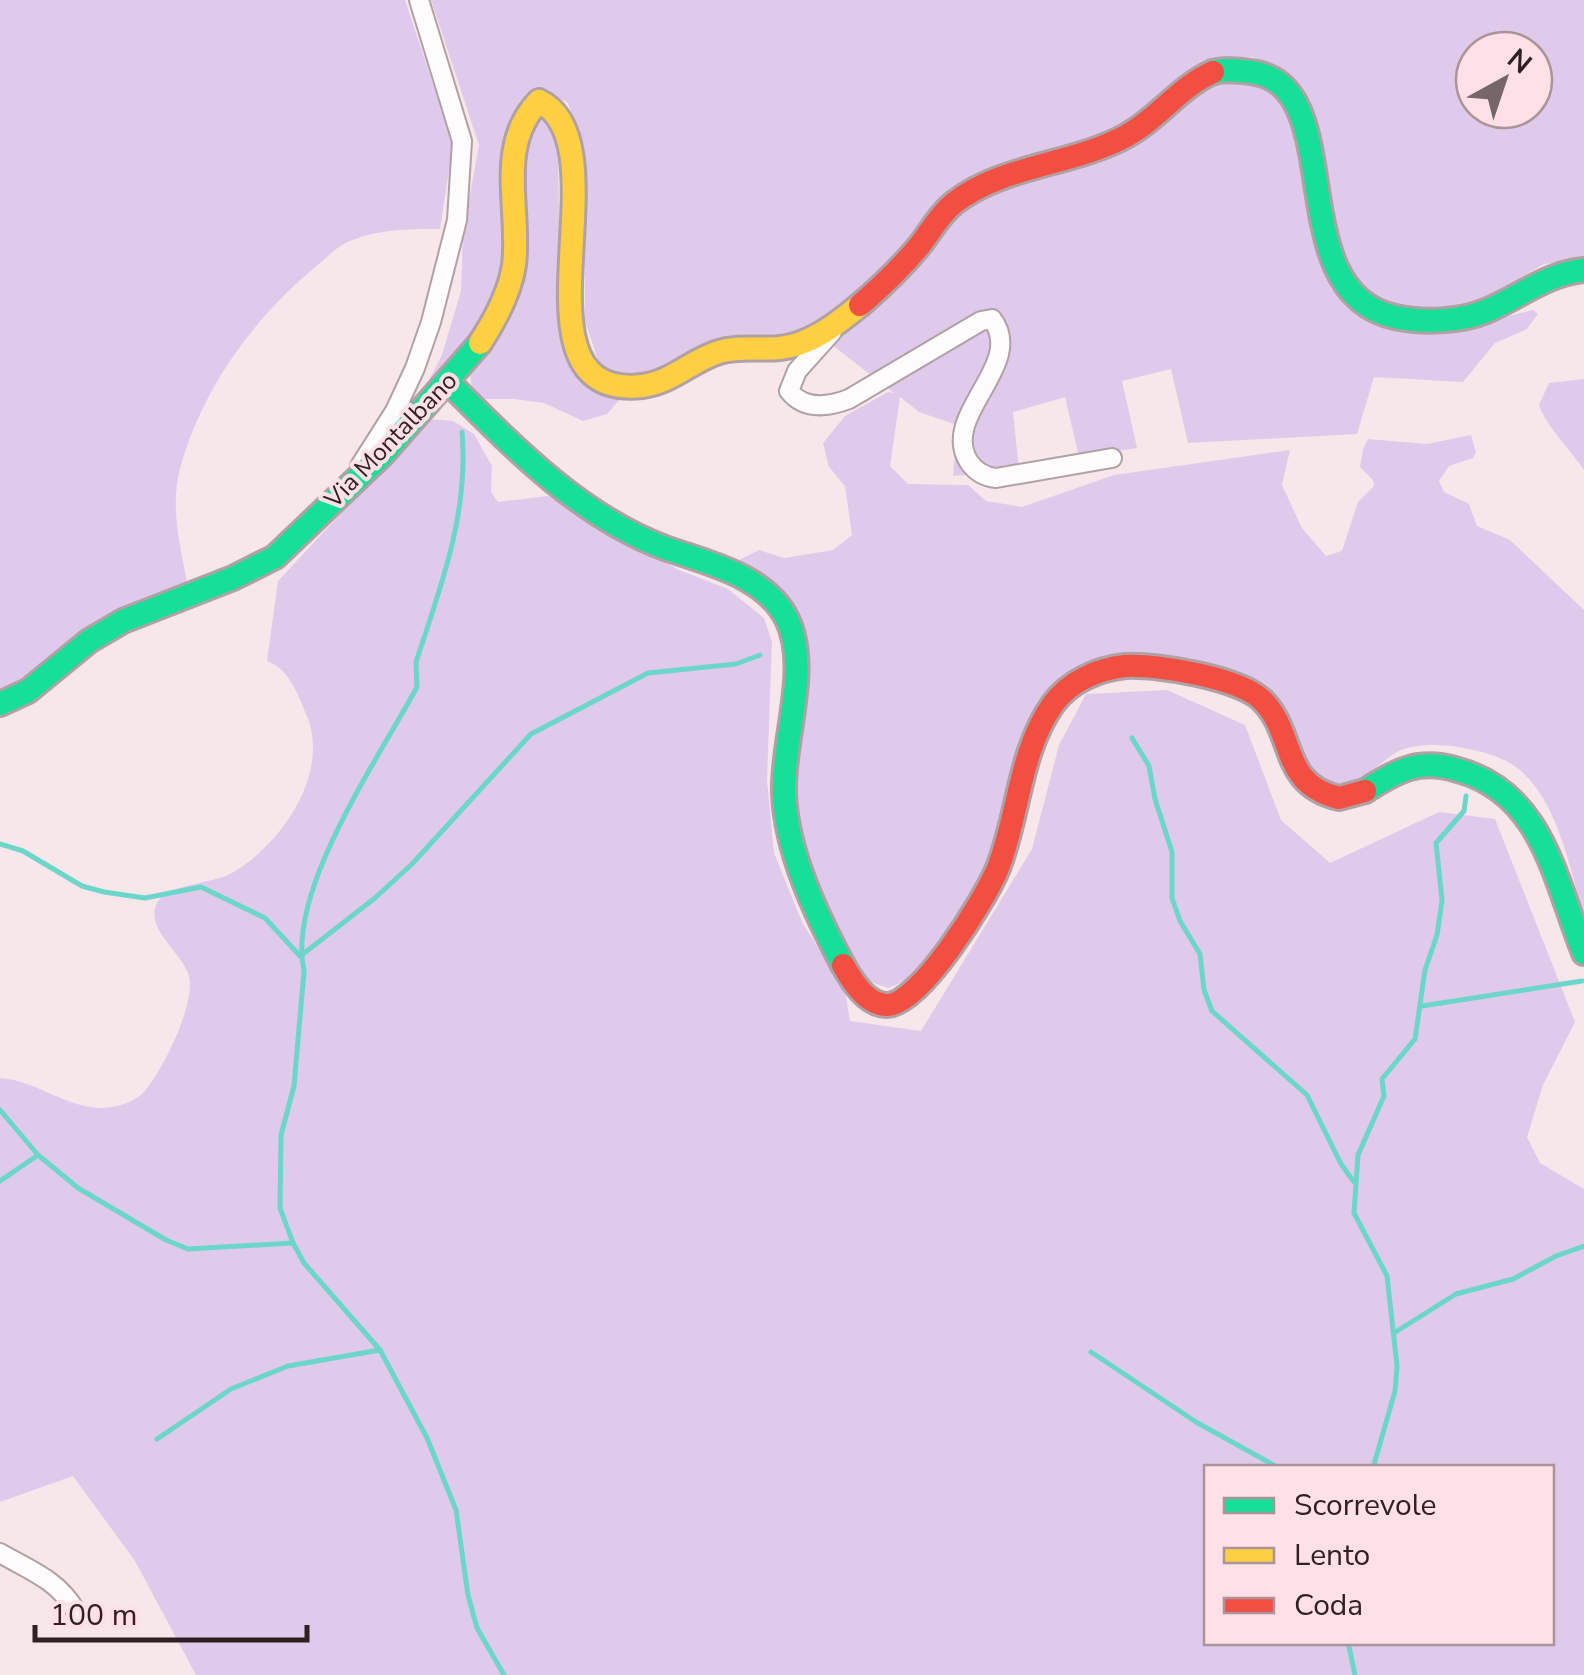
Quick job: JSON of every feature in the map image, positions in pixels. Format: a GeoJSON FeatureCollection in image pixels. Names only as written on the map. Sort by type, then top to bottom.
{"type":"FeatureCollection","features":[{"type":"Feature","properties":{"kind":"street"},"geometry":{"type":"LineString","coordinates":[[344,492],[395,411],[415,368],[431,322],[456,220],[462,141],[419,0]]}},
{"type":"Feature","properties":{"kind":"street","name":"Via Montalbano"},"geometry":{"type":"LineString","coordinates":[[0,704],[27,692],[100,634],[128,618],[254,569],[275,557],[396,443],[470,357],[504,298],[514,266],[512,201],[518,134],[525,116],[539,101],[551,102],[558,109],[571,140],[570,307],[584,365],[596,377],[631,387],[665,382],[720,352],[797,345],[847,315],[881,288],[963,196],[1125,138],[1193,83],[1212,72],[1240,68],[1276,79],[1294,94],[1304,122],[1320,220],[1332,259],[1352,294],[1370,308],[1386,316],[1410,319],[1470,316],[1551,275],[1584,270]]}},
{"type":"Feature","properties":{"kind":"street","name":"Via Montalbano"},"geometry":{"type":"LineString","coordinates":[[847,315],[792,379],[789,391],[795,399],[825,406],[848,399],[981,321],[992,319],[999,349],[964,430],[966,458],[975,469],[989,478],[1112,458]]}},
{"type":"Feature","properties":{"kind":"street"},"geometry":{"type":"LineString","coordinates":[[448,382],[509,443],[565,490],[629,532],[750,579],[767,593],[789,624],[795,653],[784,794],[788,824],[840,964],[870,1001],[894,1006],[904,1001],[978,907],[1010,837],[1035,737],[1052,703],[1086,677],[1120,667],[1139,666],[1224,682],[1255,694],[1269,709],[1293,768],[1310,786],[1335,798],[1358,798],[1404,766],[1423,762],[1444,765],[1496,784],[1530,820],[1584,953]]}},
{"type":"Feature","properties":{"kind":"street"},"geometry":{"type":"LineString","coordinates":[[0,1553],[40,1574],[66,1595],[76,1610]]}},
{"type":"Feature","properties":{"kind":"shaded area"},"geometry":{"type":"Polygon","coordinates":[[[0,0],[405,0],[453,144],[440,229],[383,232],[340,246],[269,311],[215,385],[189,440],[177,483],[177,526],[187,582],[100,618],[28,677],[0,691],[0,0]]]}},
{"type":"Feature","properties":{"kind":"shaded area"},"geometry":{"type":"Polygon","coordinates":[[[431,0],[1584,0],[1584,259],[1544,264],[1476,303],[1436,310],[1396,308],[1351,281],[1335,243],[1305,97],[1293,80],[1253,57],[1216,61],[1120,128],[1085,147],[1020,165],[869,289],[803,332],[748,337],[655,373],[615,372],[599,363],[585,321],[584,153],[568,103],[545,90],[535,93],[505,268],[484,318],[413,411],[442,355],[461,291],[463,234],[479,145],[431,0]]]}},
{"type":"Feature","properties":{"kind":"shaded area"},"geometry":{"type":"Polygon","coordinates":[[[1245,78],[1273,88],[1296,127],[1310,231],[1325,271],[1354,309],[1492,320],[1533,310],[1538,314],[1527,329],[1495,343],[1463,382],[1374,377],[1357,434],[1188,443],[1171,369],[1122,381],[1137,448],[1079,457],[1065,397],[1013,412],[1019,470],[953,476],[957,425],[919,412],[900,397],[890,466],[908,484],[968,485],[986,501],[1022,507],[1114,475],[1290,450],[1282,485],[1302,528],[1326,556],[1342,551],[1358,502],[1374,486],[1360,467],[1368,439],[1427,444],[1471,435],[1476,452],[1473,458],[1449,466],[1439,481],[1444,492],[1469,504],[1477,526],[1510,540],[1584,610],[1584,915],[1561,838],[1545,801],[1521,771],[1507,761],[1458,747],[1420,746],[1399,751],[1353,781],[1331,782],[1309,768],[1301,757],[1266,685],[1225,670],[1136,653],[1081,666],[1047,690],[1022,734],[990,860],[967,906],[909,978],[889,988],[874,983],[857,968],[837,928],[799,818],[787,597],[737,561],[759,550],[784,558],[833,550],[852,535],[845,486],[829,467],[823,443],[845,416],[888,392],[894,393],[831,344],[961,206],[1149,133],[1213,85],[1245,78]]]}},
{"type":"Feature","properties":{"kind":"shaded area"},"geometry":{"type":"Polygon","coordinates":[[[543,111],[558,138],[560,304],[575,373],[593,390],[621,398],[607,414],[583,421],[544,403],[483,399],[472,389],[470,375],[519,294],[526,249],[526,152],[543,111]]]}},
{"type":"Feature","properties":{"kind":"shaded area"},"geometry":{"type":"Polygon","coordinates":[[[1584,379],[1584,470],[1539,405],[1549,383],[1584,379]]]}},
{"type":"Feature","properties":{"kind":"shaded area"},"geometry":{"type":"Polygon","coordinates":[[[429,419],[453,421],[474,434],[492,466],[491,492],[498,502],[548,496],[679,570],[728,589],[764,618],[772,642],[767,780],[774,853],[802,922],[845,991],[850,1021],[921,1031],[1032,849],[1059,745],[1086,694],[1167,690],[1245,725],[1281,820],[1330,863],[1439,812],[1495,819],[1575,1022],[1543,1085],[1527,1137],[1540,1163],[1584,1189],[1584,1675],[196,1675],[135,1561],[73,1476],[0,1502],[0,1078],[25,1083],[87,1107],[106,1108],[139,1097],[151,1083],[183,1020],[190,988],[185,967],[156,922],[157,903],[170,892],[223,877],[250,861],[284,826],[307,782],[312,736],[306,714],[287,676],[267,661],[278,581],[429,419]]]}},
{"type":"Feature","properties":{"kind":"waterway"},"geometry":{"type":"LineString","coordinates":[[462,432],[457,520],[416,662],[417,687],[339,826],[309,903],[302,939],[304,971],[294,1086],[281,1135],[280,1208],[304,1263],[380,1350],[427,1438],[456,1510],[468,1595],[477,1628],[504,1675]]}},
{"type":"Feature","properties":{"kind":"waterway"},"geometry":{"type":"LineString","coordinates":[[303,954],[412,864],[531,734],[648,673],[736,664],[760,655]]}},
{"type":"Feature","properties":{"kind":"waterway"},"geometry":{"type":"LineString","coordinates":[[1132,738],[1149,766],[1172,852],[1172,898],[1180,921],[1200,954],[1204,990],[1212,1011],[1307,1095],[1354,1182]]}},
{"type":"Feature","properties":{"kind":"waterway"},"geometry":{"type":"LineString","coordinates":[[1374,1465],[1395,1391],[1397,1366],[1387,1276],[1354,1213],[1358,1155],[1384,1096],[1382,1079],[1415,1039],[1425,970],[1437,935],[1442,900],[1436,843],[1464,811],[1466,796]]}},
{"type":"Feature","properties":{"kind":"waterway"},"geometry":{"type":"LineString","coordinates":[[0,844],[23,851],[82,886],[104,892],[145,898],[201,887],[265,918],[300,956]]}},
{"type":"Feature","properties":{"kind":"waterway"},"geometry":{"type":"LineString","coordinates":[[1422,1006],[1582,981]]}},
{"type":"Feature","properties":{"kind":"waterway"},"geometry":{"type":"LineString","coordinates":[[0,1110],[38,1155],[78,1188],[166,1240],[188,1249],[293,1243]]}},
{"type":"Feature","properties":{"kind":"waterway"},"geometry":{"type":"LineString","coordinates":[[0,1181],[38,1155]]}},
{"type":"Feature","properties":{"kind":"waterway"},"geometry":{"type":"LineString","coordinates":[[1394,1333],[1456,1294],[1513,1279],[1584,1246]]}},
{"type":"Feature","properties":{"kind":"waterway"},"geometry":{"type":"LineString","coordinates":[[157,1439],[231,1389],[288,1366],[380,1350]]}},
{"type":"Feature","properties":{"kind":"waterway"},"geometry":{"type":"LineString","coordinates":[[1091,1352],[1196,1422],[1274,1465]]}},
{"type":"Feature","properties":{"kind":"waterway"},"geometry":{"type":"LineString","coordinates":[[1349,1645],[1355,1675]]}},
{"type":"Feature","properties":{"kind":"traffic: fast"},"geometry":{"type":"LineString","coordinates":[[1213,72],[1251,72],[1281,85],[1300,112],[1325,232],[1337,270],[1359,300],[1395,317],[1453,319],[1476,315],[1545,281],[1584,270]]}},
{"type":"Feature","properties":{"kind":"traffic: fast"},"geometry":{"type":"LineString","coordinates":[[0,704],[28,691],[89,641],[123,621],[233,578],[275,557],[383,454],[480,343]]}},
{"type":"Feature","properties":{"kind":"traffic: fast"},"geometry":{"type":"LineString","coordinates":[[448,382],[496,430],[575,498],[634,534],[750,581],[777,604],[794,638],[796,659],[784,793],[790,837],[804,882],[843,965]]}},
{"type":"Feature","properties":{"kind":"traffic: fast"},"geometry":{"type":"LineString","coordinates":[[1365,791],[1409,768],[1432,765],[1487,782],[1509,798],[1542,843],[1584,953]]}},
{"type":"Feature","properties":{"kind":"traffic: slow"},"geometry":{"type":"LineString","coordinates":[[480,343],[501,306],[512,275],[514,158],[526,119],[539,101],[563,126],[573,166],[570,314],[579,354],[600,380],[653,384],[719,352],[802,343],[860,305]]}},
{"type":"Feature","properties":{"kind":"traffic: jam"},"geometry":{"type":"LineString","coordinates":[[860,305],[906,261],[949,208],[973,190],[1126,136],[1213,72]]}},
{"type":"Feature","properties":{"kind":"traffic: jam"},"geometry":{"type":"LineString","coordinates":[[843,965],[866,996],[886,1005],[900,1001],[932,971],[966,925],[998,868],[1026,763],[1042,723],[1068,689],[1105,670],[1157,667],[1237,686],[1263,701],[1273,714],[1291,757],[1307,782],[1339,798],[1365,791]]}}]}
